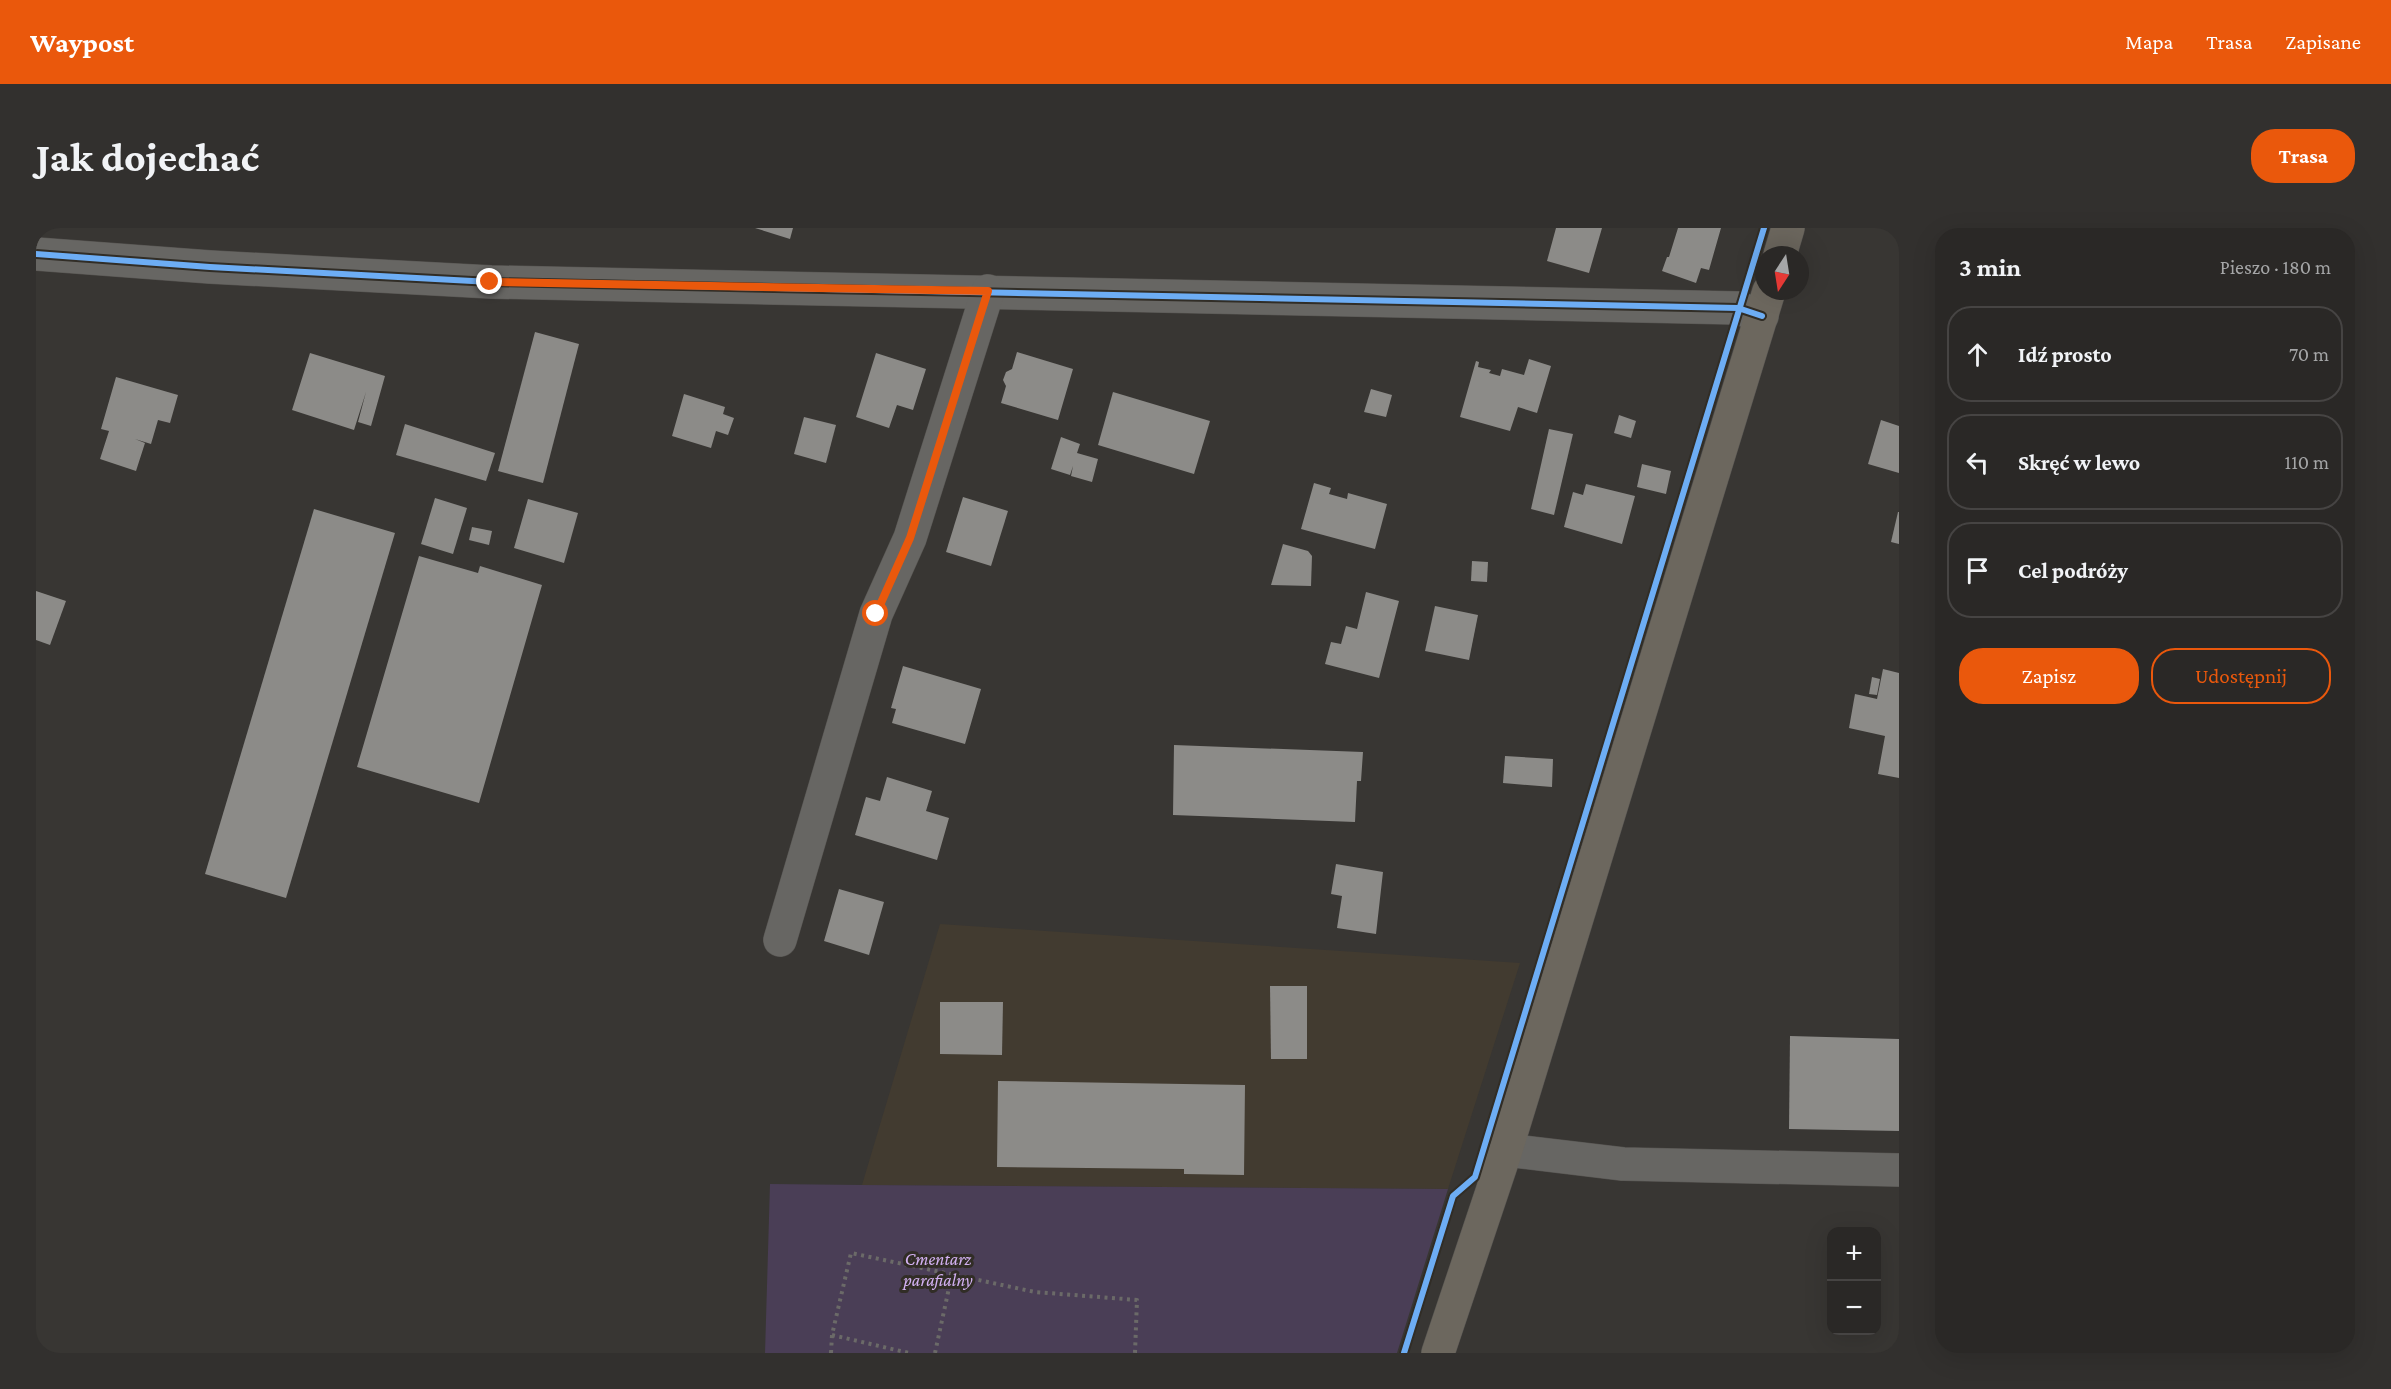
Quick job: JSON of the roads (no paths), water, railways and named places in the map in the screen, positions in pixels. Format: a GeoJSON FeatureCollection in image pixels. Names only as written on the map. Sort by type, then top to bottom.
{"type":"FeatureCollection","features":[{"type":"Feature","properties":{"kind":"main road"},"geometry":{"type":"LineString","coordinates":[[1783,246],[1788,228]]}},
{"type":"Feature","properties":{"kind":"main road"},"geometry":{"type":"LineString","coordinates":[[1438,1353],[1506,1150],[1765,304]]}},
{"type":"Feature","properties":{"kind":"street"},"geometry":{"type":"LineString","coordinates":[[36,254],[210,267],[490,282],[1738,308],[1765,304]]}},
{"type":"Feature","properties":{"kind":"street"},"geometry":{"type":"LineString","coordinates":[[780,940],[876,614],[910,538],[988,291]]}},
{"type":"Feature","properties":{"kind":"street"},"geometry":{"type":"LineString","coordinates":[[1506,1150],[1623,1164],[1899,1170]]}},
{"type":"Feature","properties":{"kind":"park label","name":"Cmentarz parafialny"},"geometry":{"type":"Point","coordinates":[938,1269]}}]}
